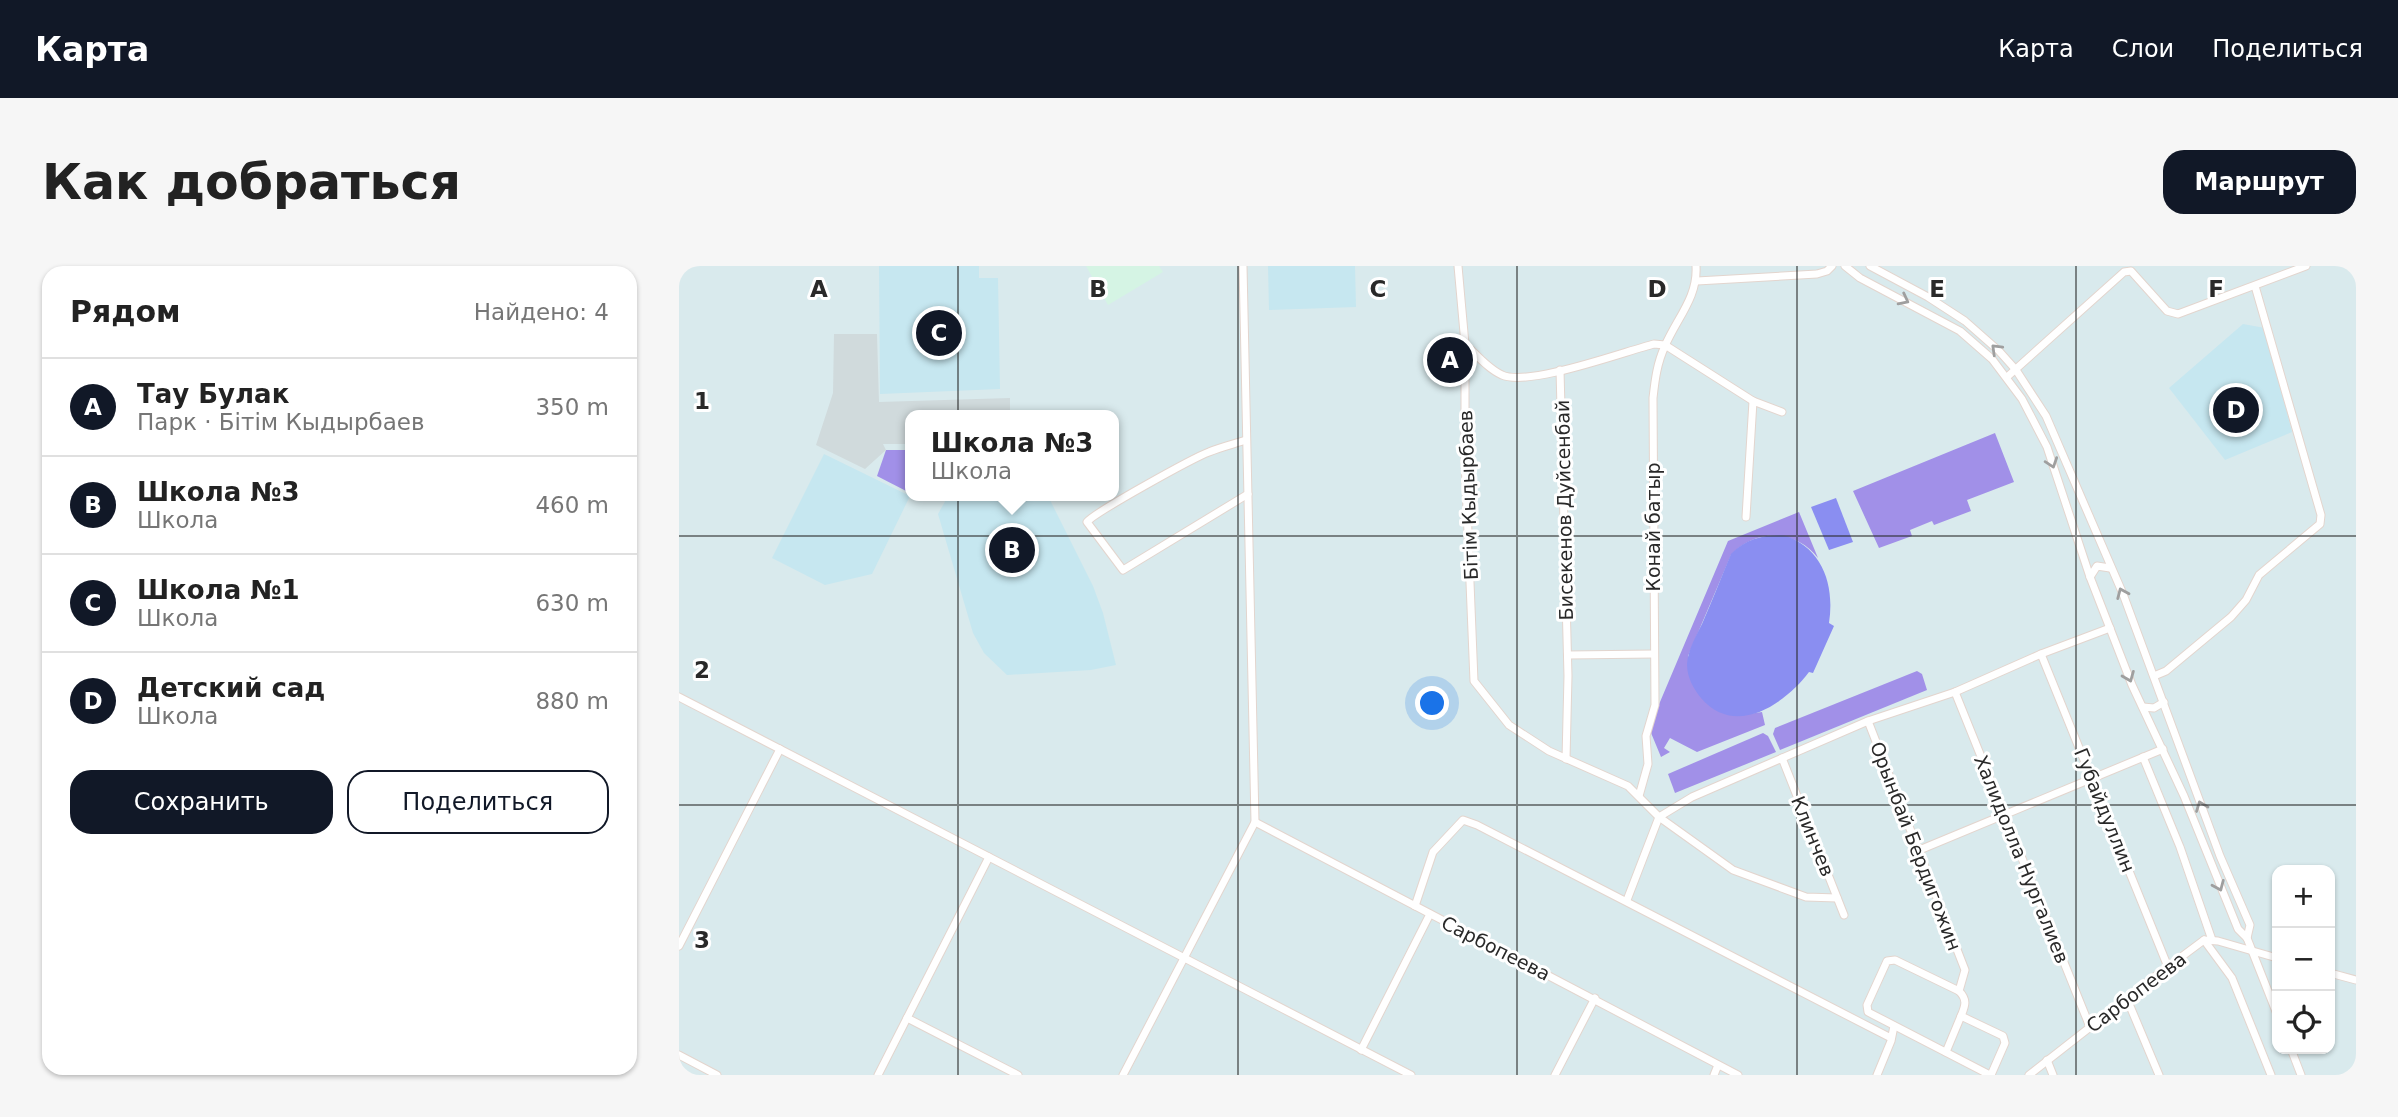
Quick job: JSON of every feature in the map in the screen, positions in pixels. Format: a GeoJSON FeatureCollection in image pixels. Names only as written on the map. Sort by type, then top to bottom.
{"type":"FeatureCollection","features":[{"type":"Feature","properties":{"kind":"street"},"geometry":{"type":"LineString","coordinates":[[1123,1075],[1255,822],[1243,266]]}},
{"type":"Feature","properties":{"kind":"street","name":"Бiтiм Кыдырбаев"},"geometry":{"type":"LineString","coordinates":[[1458,266],[1465,344],[1465,459],[1474,681],[1509,725],[1549,751],[1628,786],[1658,817],[1733,870],[1806,897],[1837,898]]}},
{"type":"Feature","properties":{"kind":"street","name":"Конай батыр"},"geometry":{"type":"LineString","coordinates":[[1639,796],[1648,764],[1646,736],[1655,705],[1653,398],[1657,368],[1665,345],[1690,301],[1697,281],[1696,266]]}},
{"type":"Feature","properties":{"kind":"street"},"geometry":{"type":"LineString","coordinates":[[1697,281],[1817,275],[1832,266]]}},
{"type":"Feature","properties":{"kind":"street"},"geometry":{"type":"LineString","coordinates":[[1845,266],[1860,278],[1960,331],[1992,359],[2022,399],[2047,447],[2090,577],[2110,628],[2238,929],[2247,938],[2272,1002]]}},
{"type":"Feature","properties":{"kind":"street"},"geometry":{"type":"LineString","coordinates":[[1870,266],[1928,297],[1965,321],[2016,370],[2046,416],[2154,676],[2173,734],[2223,864],[2250,925],[2247,938]]}},
{"type":"Feature","properties":{"kind":"street"},"geometry":{"type":"LineString","coordinates":[[2007,377],[2124,272],[2131,271],[2167,311],[2185,314],[2302,267]]}},
{"type":"Feature","properties":{"kind":"street"},"geometry":{"type":"LineString","coordinates":[[2154,676],[2167,671],[2231,617],[2246,600],[2259,575],[2320,524],[2321,515],[2256,286]]}},
{"type":"Feature","properties":{"kind":"street"},"geometry":{"type":"LineString","coordinates":[[1465,344],[1487,366],[1503,376],[1520,378],[1654,344],[1665,345],[1753,401],[1782,412]]}},
{"type":"Feature","properties":{"kind":"street","name":"Бисекенов Дуйсенбай"},"geometry":{"type":"LineString","coordinates":[[1560,370],[1568,655],[1566,759]]}},
{"type":"Feature","properties":{"kind":"street"},"geometry":{"type":"LineString","coordinates":[[1746,517],[1753,401]]}},
{"type":"Feature","properties":{"kind":"street"},"geometry":{"type":"LineString","coordinates":[[1246,440],[1207,452],[1091,517],[1087,522],[1123,570],[1248,494]]}},
{"type":"Feature","properties":{"kind":"street"},"geometry":{"type":"LineString","coordinates":[[2090,577],[2097,566],[2111,569]]}},
{"type":"Feature","properties":{"kind":"street"},"geometry":{"type":"LineString","coordinates":[[1627,900],[1658,817],[1705,790],[1868,721],[1955,692],[2041,653],[2110,628]]}},
{"type":"Feature","properties":{"kind":"street","name":"Губайдуллин"},"geometry":{"type":"LineString","coordinates":[[2041,653],[2168,967]]}},
{"type":"Feature","properties":{"kind":"street"},"geometry":{"type":"LineString","coordinates":[[1568,655],[1654,654]]}},
{"type":"Feature","properties":{"kind":"street","name":"Халидолла Нургалиев"},"geometry":{"type":"LineString","coordinates":[[1955,692],[2090,1027]]}},
{"type":"Feature","properties":{"kind":"street"},"geometry":{"type":"LineString","coordinates":[[679,697],[1411,1075]]}},
{"type":"Feature","properties":{"kind":"street"},"geometry":{"type":"LineString","coordinates":[[2143,707],[2154,708],[2164,702]]}},
{"type":"Feature","properties":{"kind":"street","name":"Орынбай Бердигожин"},"geometry":{"type":"LineString","coordinates":[[1868,721],[1965,970],[1959,991],[1895,960],[1887,961],[1867,1005],[1868,1012],[1991,1075]]}},
{"type":"Feature","properties":{"kind":"street"},"geometry":{"type":"LineString","coordinates":[[679,946],[781,749]]}},
{"type":"Feature","properties":{"kind":"street"},"geometry":{"type":"LineString","coordinates":[[1917,851],[2163,750]]}},
{"type":"Feature","properties":{"kind":"street"},"geometry":{"type":"LineString","coordinates":[[2143,757],[2181,847],[2208,940],[2232,978],[2271,1075]]}},
{"type":"Feature","properties":{"kind":"street","name":"Клинчев"},"geometry":{"type":"LineString","coordinates":[[1781,758],[1844,915]]}},
{"type":"Feature","properties":{"kind":"street"},"geometry":{"type":"LineString","coordinates":[[1415,906],[1433,852],[1463,820],[1627,900],[1891,1038]]}},
{"type":"Feature","properties":{"kind":"street","name":"Сарбопеева"},"geometry":{"type":"LineString","coordinates":[[1255,822],[1738,1075]]}},
{"type":"Feature","properties":{"kind":"street"},"geometry":{"type":"LineString","coordinates":[[878,1075],[989,857]]}},
{"type":"Feature","properties":{"kind":"street"},"geometry":{"type":"LineString","coordinates":[[1361,1050],[1430,914]]}},
{"type":"Feature","properties":{"kind":"street"},"geometry":{"type":"LineString","coordinates":[[2224,943],[2232,939],[2238,929]]}},
{"type":"Feature","properties":{"kind":"street"},"geometry":{"type":"LineString","coordinates":[[2208,940],[2272,957]]}},
{"type":"Feature","properties":{"kind":"street","name":"Сарбопеева"},"geometry":{"type":"LineString","coordinates":[[2029,1075],[2168,967],[2208,940]]}},
{"type":"Feature","properties":{"kind":"street"},"geometry":{"type":"LineString","coordinates":[[2335,974],[2356,980]]}},
{"type":"Feature","properties":{"kind":"street"},"geometry":{"type":"LineString","coordinates":[[1947,1052],[1966,1004],[1965,996],[1959,991]]}},
{"type":"Feature","properties":{"kind":"street"},"geometry":{"type":"LineString","coordinates":[[1555,1075],[1594,998]]}},
{"type":"Feature","properties":{"kind":"street"},"geometry":{"type":"LineString","coordinates":[[2127,999],[2159,1075]]}},
{"type":"Feature","properties":{"kind":"street"},"geometry":{"type":"LineString","coordinates":[[1961,1016],[2003,1036],[2005,1043],[1991,1075]]}},
{"type":"Feature","properties":{"kind":"street"},"geometry":{"type":"LineString","coordinates":[[907,1018],[1018,1075]]}},
{"type":"Feature","properties":{"kind":"street"},"geometry":{"type":"LineString","coordinates":[[1877,1075],[1894,1026]]}},
{"type":"Feature","properties":{"kind":"street"},"geometry":{"type":"LineString","coordinates":[[2293,1054],[2301,1075]]}},
{"type":"Feature","properties":{"kind":"street"},"geometry":{"type":"LineString","coordinates":[[679,1055],[717,1075]]}},
{"type":"Feature","properties":{"kind":"street"},"geometry":{"type":"LineString","coordinates":[[2047,1060],[2053,1075]]}},
{"type":"Feature","properties":{"kind":"street"},"geometry":{"type":"LineString","coordinates":[[1714,1075],[1719,1065]]}},
{"type":"Feature","properties":{"kind":"shaded area"},"geometry":{"type":"Polygon","coordinates":[[[879,266],[979,266],[979,278],[998,278],[1000,389],[880,394],[879,266]]]}},
{"type":"Feature","properties":{"kind":"shaded area"},"geometry":{"type":"Polygon","coordinates":[[[1086,266],[1159,266],[1163,272],[1108,305],[1086,266]]]}},
{"type":"Feature","properties":{"kind":"shaded area"},"geometry":{"type":"Polygon","coordinates":[[[1268,266],[1355,266],[1356,307],[1269,310],[1268,266]]]}},
{"type":"Feature","properties":{"kind":"shaded area"},"geometry":{"type":"Polygon","coordinates":[[[2243,324],[2265,328],[2292,432],[2225,460],[2169,388],[2243,324]]]}},
{"type":"Feature","properties":{"kind":"shaded area"},"geometry":{"type":"Polygon","coordinates":[[[834,334],[877,334],[879,402],[1010,398],[1010,410],[905,410],[905,444],[883,444],[886,450],[865,469],[816,445],[833,393],[834,334]]]}},
{"type":"Feature","properties":{"kind":"shaded area"},"geometry":{"type":"Polygon","coordinates":[[[1441,344],[1460,345],[1459,375],[1440,375],[1441,344]]]}},
{"type":"Feature","properties":{"kind":"shaded area"},"geometry":{"type":"Polygon","coordinates":[[[1995,433],[2014,482],[1967,500],[1971,511],[1934,525],[1932,521],[1910,530],[1912,536],[1879,548],[1853,491],[1995,433]]]}},
{"type":"Feature","properties":{"kind":"shaded area"},"geometry":{"type":"Polygon","coordinates":[[[886,450],[905,450],[905,490],[877,476],[886,450]]]}},
{"type":"Feature","properties":{"kind":"shaded area"},"geometry":{"type":"Polygon","coordinates":[[[824,454],[905,494],[905,501],[908,501],[872,574],[825,585],[772,558],[824,454]]]}},
{"type":"Feature","properties":{"kind":"shaded area"},"geometry":{"type":"Polygon","coordinates":[[[1836,498],[1853,542],[1829,550],[1811,507],[1836,498]]]}},
{"type":"Feature","properties":{"kind":"shaded area"},"geometry":{"type":"Polygon","coordinates":[[[945,501],[1050,501],[1093,586],[1116,665],[1091,670],[1007,675],[984,653],[973,633],[938,514],[945,501]]]}},
{"type":"Feature","properties":{"kind":"shaded area"},"geometry":{"type":"Polygon","coordinates":[[[1799,512],[1818,558],[1809,548],[1787,537],[1763,536],[1741,546],[1731,555],[1688,656],[1713,708],[1735,716],[1762,712],[1765,725],[1697,752],[1670,738],[1664,748],[1670,752],[1661,757],[1649,728],[1728,541],[1799,512]]]}},
{"type":"Feature","properties":{"kind":"shaded area"},"geometry":{"type":"Polygon","coordinates":[[[1783,535],[1807,548],[1823,569],[1830,594],[1829,623],[1834,626],[1813,673],[1809,672],[1773,705],[1744,716],[1714,710],[1695,690],[1688,673],[1687,664],[1693,643],[1731,554],[1755,539],[1783,535]]]}},
{"type":"Feature","properties":{"kind":"shaded area"},"geometry":{"type":"Polygon","coordinates":[[[1917,671],[1922,674],[1927,690],[1780,750],[1773,734],[1775,728],[1917,671]]]}},
{"type":"Feature","properties":{"kind":"shaded area"},"geometry":{"type":"Polygon","coordinates":[[[1763,733],[1768,736],[1776,752],[1675,793],[1668,774],[1763,733]]]}},
{"type":"Feature","properties":{"kind":"place","name":"Школа №1"},"geometry":{"type":"Point","coordinates":[939,333]}},
{"type":"Feature","properties":{"kind":"place","name":"Тау Булак"},"geometry":{"type":"Point","coordinates":[1450,360]}},
{"type":"Feature","properties":{"kind":"place","name":"Детский сад"},"geometry":{"type":"Point","coordinates":[2236,410]}},
{"type":"Feature","properties":{"kind":"place","name":"Школа №3"},"geometry":{"type":"Point","coordinates":[1012,550]}}]}
